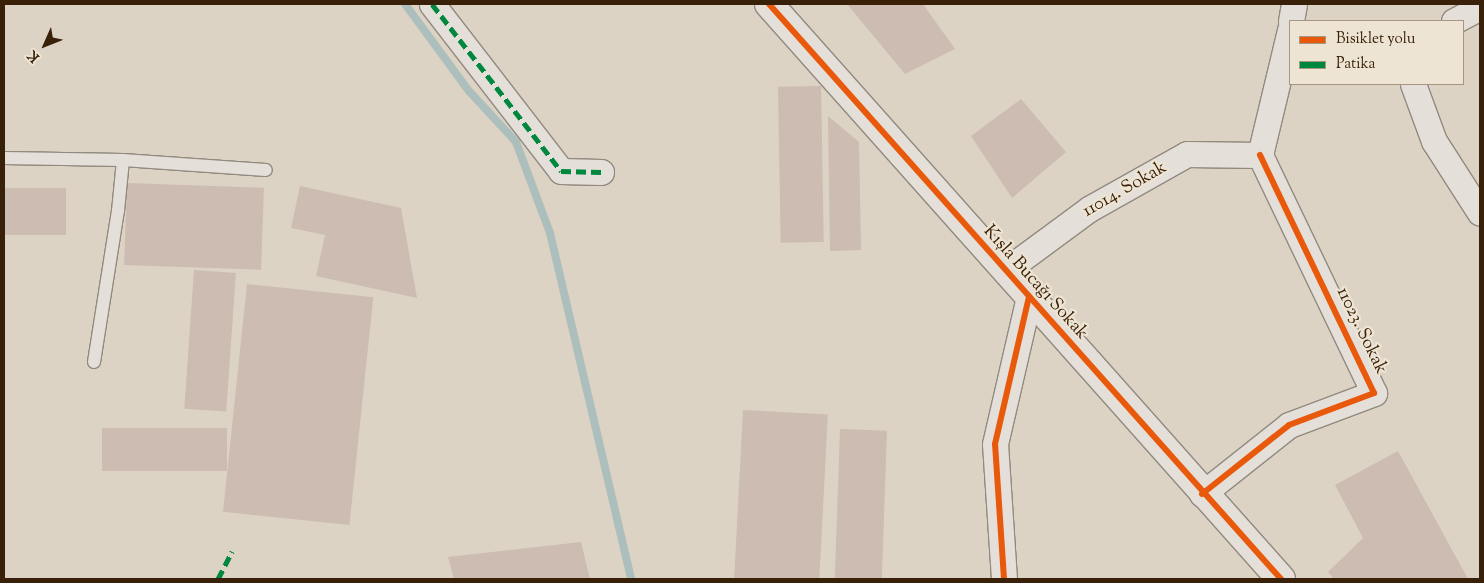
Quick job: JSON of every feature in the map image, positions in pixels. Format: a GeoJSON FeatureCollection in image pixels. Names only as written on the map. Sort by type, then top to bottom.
{"type":"FeatureCollection","features":[{"type":"Feature","properties":{"kind":"street"},"geometry":{"type":"LineString","coordinates":[[432,4],[561,171],[601,172]]}},
{"type":"Feature","properties":{"kind":"street","name":"Kışla Bucağı Sokak"},"geometry":{"type":"LineString","coordinates":[[769,4],[1202,494],[1281,579]]}},
{"type":"Feature","properties":{"kind":"street"},"geometry":{"type":"LineString","coordinates":[[1291,20],[1294,4]]}},
{"type":"Feature","properties":{"kind":"street"},"geometry":{"type":"LineString","coordinates":[[1456,20],[1480,7]]}},
{"type":"Feature","properties":{"kind":"street"},"geometry":{"type":"LineString","coordinates":[[1260,156],[1289,31]]}},
{"type":"Feature","properties":{"kind":"street"},"geometry":{"type":"LineString","coordinates":[[1413,85],[1434,141],[1480,213]]}},
{"type":"Feature","properties":{"kind":"street","name":"11014. Sokak"},"geometry":{"type":"LineString","coordinates":[[1005,271],[1089,209],[1187,154],[1260,156]]}},
{"type":"Feature","properties":{"kind":"street","name":"11023. Sokak"},"geometry":{"type":"LineString","coordinates":[[1202,494],[1289,426],[1374,393],[1260,156]]}},
{"type":"Feature","properties":{"kind":"street"},"geometry":{"type":"LineString","coordinates":[[1004,579],[995,444],[1028,298]]}},
{"type":"Feature","properties":{"kind":"lane"},"geometry":{"type":"LineString","coordinates":[[4,158],[123,160],[266,170]]}},
{"type":"Feature","properties":{"kind":"lane"},"geometry":{"type":"LineString","coordinates":[[94,362],[118,211],[123,160]]}},
{"type":"Feature","properties":{"kind":"building"},"geometry":{"type":"Polygon","coordinates":[[[847,4],[923,4],[955,49],[905,74],[847,4]]]}},
{"type":"Feature","properties":{"kind":"building"},"geometry":{"type":"Polygon","coordinates":[[[821,86],[824,242],[781,243],[778,87],[821,86]]]}},
{"type":"Feature","properties":{"kind":"building"},"geometry":{"type":"Polygon","coordinates":[[[1021,99],[1066,152],[1012,198],[971,136],[1021,99]]]}},
{"type":"Feature","properties":{"kind":"building"},"geometry":{"type":"Polygon","coordinates":[[[828,116],[859,142],[861,250],[830,251],[828,116]]]}},
{"type":"Feature","properties":{"kind":"building"},"geometry":{"type":"Polygon","coordinates":[[[127,183],[264,188],[261,270],[124,265],[127,183]]]}},
{"type":"Feature","properties":{"kind":"building"},"geometry":{"type":"Polygon","coordinates":[[[300,186],[401,208],[417,298],[316,276],[325,235],[291,228],[300,186]]]}},
{"type":"Feature","properties":{"kind":"building"},"geometry":{"type":"Polygon","coordinates":[[[4,188],[66,188],[66,235],[4,235],[4,188]]]}},
{"type":"Feature","properties":{"kind":"building"},"geometry":{"type":"Polygon","coordinates":[[[194,270],[236,273],[226,412],[184,409],[194,270]]]}},
{"type":"Feature","properties":{"kind":"building"},"geometry":{"type":"Polygon","coordinates":[[[247,284],[373,297],[349,525],[223,512],[247,284]]]}},
{"type":"Feature","properties":{"kind":"building"},"geometry":{"type":"Polygon","coordinates":[[[743,410],[828,414],[819,579],[734,579],[743,410]]]}},
{"type":"Feature","properties":{"kind":"building"},"geometry":{"type":"Polygon","coordinates":[[[102,428],[227,428],[227,471],[102,471],[102,428]]]}},
{"type":"Feature","properties":{"kind":"building"},"geometry":{"type":"Polygon","coordinates":[[[840,429],[887,431],[882,579],[835,579],[840,429]]]}},
{"type":"Feature","properties":{"kind":"building"},"geometry":{"type":"Polygon","coordinates":[[[1398,451],[1468,579],[1334,579],[1328,572],[1363,538],[1335,485],[1398,451]]]}},
{"type":"Feature","properties":{"kind":"building"},"geometry":{"type":"Polygon","coordinates":[[[581,542],[590,579],[454,579],[448,557],[581,542]]]}},
{"type":"Feature","properties":{"kind":"waterway"},"geometry":{"type":"LineString","coordinates":[[405,4],[469,91],[516,142],[550,233],[631,579]]}},
{"type":"Feature","properties":{"kind":"marked path"},"geometry":{"type":"LineString","coordinates":[[432,4],[561,171],[601,172]]}},
{"type":"Feature","properties":{"kind":"marked path"},"geometry":{"type":"LineString","coordinates":[[218,579],[232,551]]}},
{"type":"Feature","properties":{"kind":"cycle path"},"geometry":{"type":"LineString","coordinates":[[769,4],[1281,579]]}},
{"type":"Feature","properties":{"kind":"cycle path"},"geometry":{"type":"LineString","coordinates":[[1202,494],[1289,425],[1374,393],[1260,155]]}},
{"type":"Feature","properties":{"kind":"cycle path"},"geometry":{"type":"LineString","coordinates":[[1004,579],[995,444],[1029,297]]}}]}
